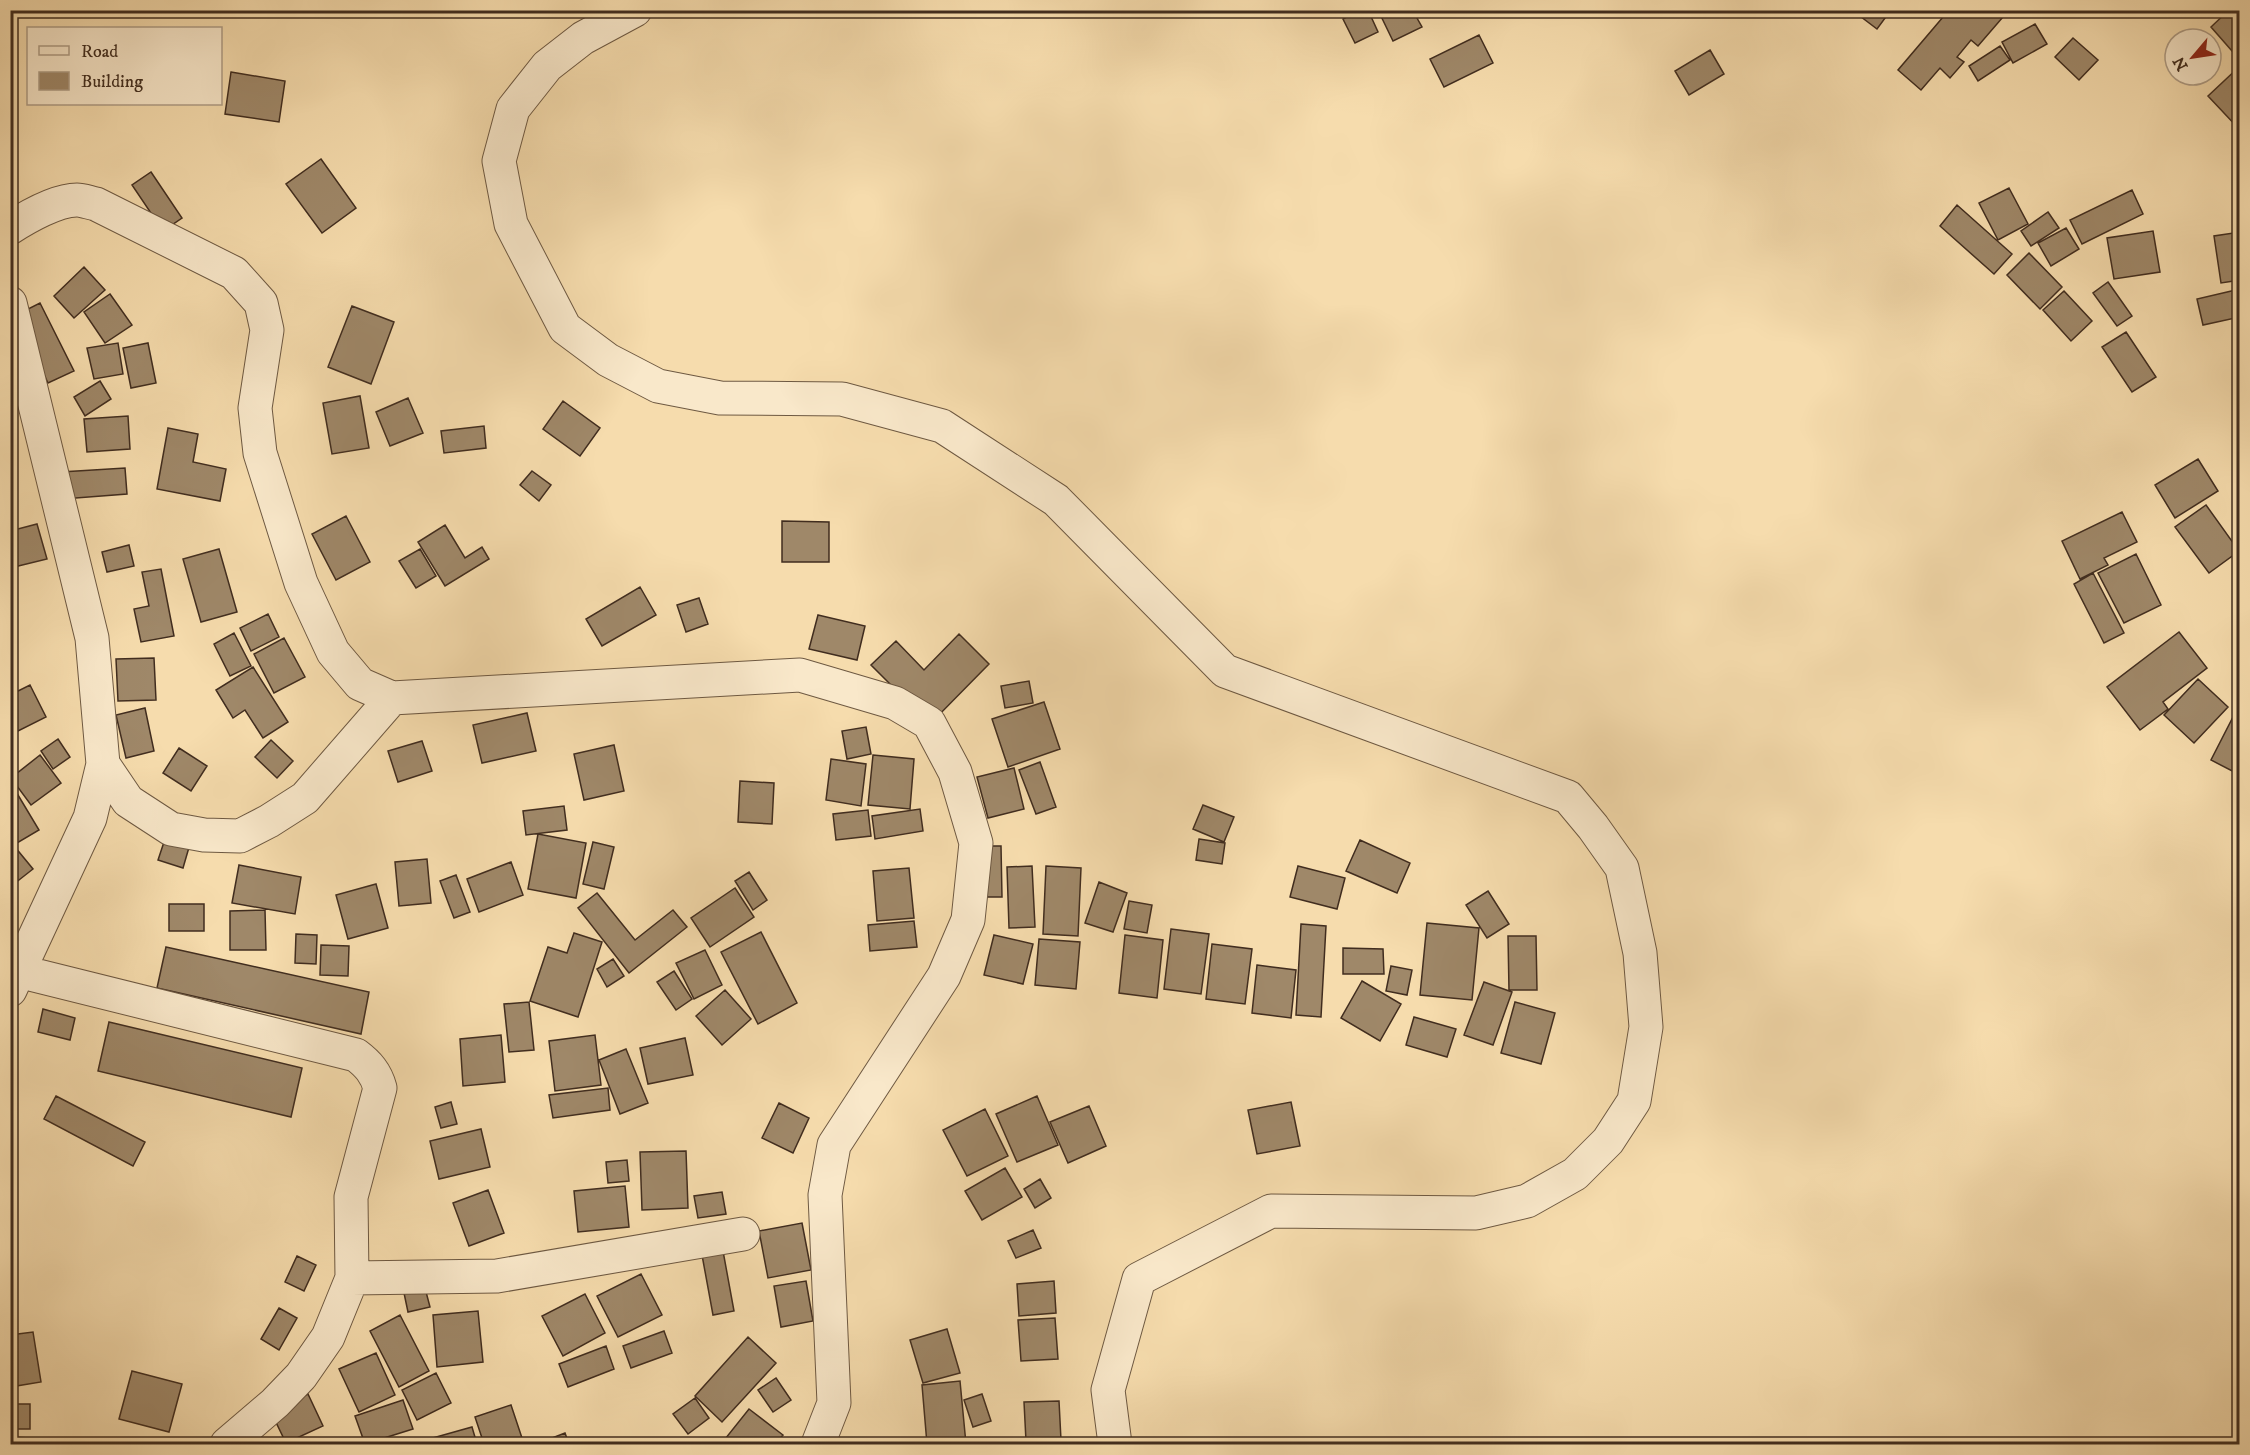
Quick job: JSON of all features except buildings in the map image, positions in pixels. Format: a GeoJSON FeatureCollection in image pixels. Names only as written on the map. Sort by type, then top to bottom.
{"type":"FeatureCollection","features":[{"type":"Feature","properties":{"kind":"street"},"geometry":{"type":"LineString","coordinates":[[635,10],[583,38],[547,66],[513,109],[499,161],[511,224],[565,328],[608,360],[658,386],[720,398],[842,399],[942,426],[1056,500],[1225,671],[1568,797],[1622,868],[1640,953],[1646,1027],[1634,1101],[1608,1142],[1575,1174],[1527,1201],[1476,1213],[1271,1211],[1139,1279],[1108,1390],[1115,1444]]}},
{"type":"Feature","properties":{"kind":"street"},"geometry":{"type":"LineString","coordinates":[[10,228],[52,206],[77,200],[96,204],[234,273],[261,303],[267,330],[255,408],[260,453],[301,583],[333,652],[360,684],[392,698],[800,675],[895,703],[929,723],[955,772],[976,843],[968,920],[944,976],[834,1145],[825,1195],[834,1403],[818,1444]]}},
{"type":"Feature","properties":{"kind":"street"},"geometry":{"type":"LineString","coordinates":[[10,303],[92,638],[103,764],[90,818],[14,981],[356,1055],[368,1064],[377,1077],[380,1088],[351,1197],[352,1278],[328,1338],[301,1376],[226,1444]]}},
{"type":"Feature","properties":{"kind":"street"},"geometry":{"type":"LineString","coordinates":[[103,764],[128,801],[171,829],[204,835],[240,836],[305,798],[392,698]]}},
{"type":"Feature","properties":{"kind":"street"},"geometry":{"type":"LineString","coordinates":[[352,1278],[497,1276],[743,1234]]}}]}
